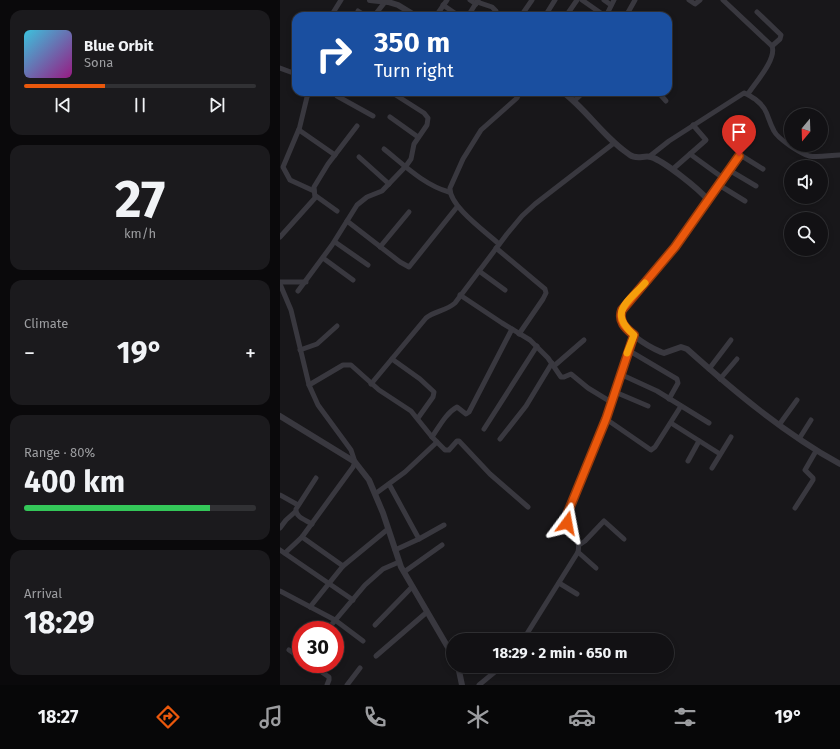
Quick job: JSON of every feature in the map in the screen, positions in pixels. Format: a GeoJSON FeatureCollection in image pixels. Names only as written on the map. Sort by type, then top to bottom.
{"type":"FeatureCollection","features":[{"type":"Feature","properties":{"kind":"street"},"geometry":{"type":"LineString","coordinates":[[334,12],[341,0]]}},
{"type":"Feature","properties":{"kind":"street"},"geometry":{"type":"LineString","coordinates":[[370,0],[397,2],[411,12]]}},
{"type":"Feature","properties":{"kind":"street"},"geometry":{"type":"LineString","coordinates":[[439,12],[447,0]]}},
{"type":"Feature","properties":{"kind":"street"},"geometry":{"type":"LineString","coordinates":[[470,0],[492,7],[496,12]]}},
{"type":"Feature","properties":{"kind":"street"},"geometry":{"type":"LineString","coordinates":[[524,12],[532,0]]}},
{"type":"Feature","properties":{"kind":"street"},"geometry":{"type":"LineString","coordinates":[[548,12],[555,0]]}},
{"type":"Feature","properties":{"kind":"street"},"geometry":{"type":"LineString","coordinates":[[569,12],[577,0]]}},
{"type":"Feature","properties":{"kind":"street"},"geometry":{"type":"LineString","coordinates":[[582,0],[599,12]]}},
{"type":"Feature","properties":{"kind":"street"},"geometry":{"type":"LineString","coordinates":[[604,0],[611,5]]}},
{"type":"Feature","properties":{"kind":"street"},"geometry":{"type":"LineString","coordinates":[[607,12],[614,0]]}},
{"type":"Feature","properties":{"kind":"street"},"geometry":{"type":"LineString","coordinates":[[628,12],[636,0]]}},
{"type":"Feature","properties":{"kind":"street"},"geometry":{"type":"LineString","coordinates":[[689,0],[695,4],[700,0]]}},
{"type":"Feature","properties":{"kind":"street"},"geometry":{"type":"LineString","coordinates":[[723,0],[772,46],[774,50],[772,59],[748,94]]}},
{"type":"Feature","properties":{"kind":"street"},"geometry":{"type":"LineString","coordinates":[[377,12],[386,2]]}},
{"type":"Feature","properties":{"kind":"street"},"geometry":{"type":"LineString","coordinates":[[471,12],[477,2]]}},
{"type":"Feature","properties":{"kind":"street"},"geometry":{"type":"LineString","coordinates":[[443,5],[453,12]]}},
{"type":"Feature","properties":{"kind":"street"},"geometry":{"type":"LineString","coordinates":[[757,12],[781,35],[780,39],[772,46]]}},
{"type":"Feature","properties":{"kind":"street"},"geometry":{"type":"LineString","coordinates":[[280,68],[292,72]]}},
{"type":"Feature","properties":{"kind":"street"},"geometry":{"type":"LineString","coordinates":[[650,156],[669,141],[743,93],[748,94],[765,109],[777,135],[801,153],[808,156],[819,157],[840,155]]}},
{"type":"Feature","properties":{"kind":"street"},"geometry":{"type":"LineString","coordinates":[[308,96],[299,129],[283,167],[290,180],[315,193],[337,210]]}},
{"type":"Feature","properties":{"kind":"street"},"geometry":{"type":"LineString","coordinates":[[337,96],[373,116]]}},
{"type":"Feature","properties":{"kind":"street"},"geometry":{"type":"LineString","coordinates":[[298,291],[335,242],[357,205],[367,197],[382,191],[411,159],[414,144],[427,125],[428,118],[424,113],[397,96]]}},
{"type":"Feature","properties":{"kind":"street"},"geometry":{"type":"LineString","coordinates":[[518,96],[482,130],[463,159],[450,188],[450,192],[458,207],[545,289],[546,293],[543,299],[519,334]]}},
{"type":"Feature","properties":{"kind":"street"},"geometry":{"type":"LineString","coordinates":[[568,96],[614,143],[634,157],[650,156],[673,169],[708,200]]}},
{"type":"Feature","properties":{"kind":"street"},"geometry":{"type":"LineString","coordinates":[[574,101],[580,96]]}},
{"type":"Feature","properties":{"kind":"street"},"geometry":{"type":"LineString","coordinates":[[662,96],[666,101]]}},
{"type":"Feature","properties":{"kind":"street"},"geometry":{"type":"LineString","coordinates":[[390,117],[418,137]]}},
{"type":"Feature","properties":{"kind":"street"},"geometry":{"type":"LineString","coordinates":[[673,169],[706,140],[693,125]]}},
{"type":"Feature","properties":{"kind":"street"},"geometry":{"type":"LineString","coordinates":[[280,237],[299,217],[315,193],[314,187],[335,155],[357,126]]}},
{"type":"Feature","properties":{"kind":"street"},"geometry":{"type":"LineString","coordinates":[[299,129],[300,132],[335,155]]}},
{"type":"Feature","properties":{"kind":"street"},"geometry":{"type":"LineString","coordinates":[[371,384],[426,318],[430,315],[450,308],[522,216],[535,204],[614,143]]}},
{"type":"Feature","properties":{"kind":"street"},"geometry":{"type":"LineString","coordinates":[[384,149],[425,182],[450,192]]}},
{"type":"Feature","properties":{"kind":"street"},"geometry":{"type":"LineString","coordinates":[[690,154],[723,178]]}},
{"type":"Feature","properties":{"kind":"street"},"geometry":{"type":"LineString","coordinates":[[763,169],[740,156],[738,157],[664,262],[622,310],[620,314],[622,323],[634,335],[661,352],[677,347],[684,347],[754,408],[816,451],[840,464]]}},
{"type":"Feature","properties":{"kind":"street"},"geometry":{"type":"LineString","coordinates":[[359,157],[389,184]]}},
{"type":"Feature","properties":{"kind":"street"},"geometry":{"type":"LineString","coordinates":[[729,170],[756,186]]}},
{"type":"Feature","properties":{"kind":"street"},"geometry":{"type":"LineString","coordinates":[[719,185],[746,201]]}},
{"type":"Feature","properties":{"kind":"street"},"geometry":{"type":"LineString","coordinates":[[347,221],[406,267],[411,266],[458,207]]}},
{"type":"Feature","properties":{"kind":"street"},"geometry":{"type":"LineString","coordinates":[[380,247],[409,212]]}},
{"type":"Feature","properties":{"kind":"street"},"geometry":{"type":"LineString","coordinates":[[335,242],[368,265]]}},
{"type":"Feature","properties":{"kind":"street"},"geometry":{"type":"LineString","coordinates":[[323,258],[353,280]]}},
{"type":"Feature","properties":{"kind":"street"},"geometry":{"type":"LineString","coordinates":[[479,271],[505,290]]}},
{"type":"Feature","properties":{"kind":"street"},"geometry":{"type":"LineString","coordinates":[[306,282],[280,284],[291,310],[309,385],[318,405],[351,450],[355,462],[368,480],[375,494],[399,562],[446,644]]}},
{"type":"Feature","properties":{"kind":"street"},"geometry":{"type":"LineString","coordinates":[[460,295],[537,346],[561,376],[564,377],[571,374],[588,388],[612,402]]}},
{"type":"Feature","properties":{"kind":"street"},"geometry":{"type":"LineString","coordinates":[[300,350],[317,344],[337,326]]}},
{"type":"Feature","properties":{"kind":"street"},"geometry":{"type":"LineString","coordinates":[[432,437],[454,408],[459,408],[466,414],[469,412],[512,329]]}},
{"type":"Feature","properties":{"kind":"street"},"geometry":{"type":"LineString","coordinates":[[527,633],[578,552],[579,544],[567,523],[568,512],[606,419],[634,335]]}},
{"type":"Feature","properties":{"kind":"street"},"geometry":{"type":"LineString","coordinates":[[500,439],[526,406],[553,365],[584,340]]}},
{"type":"Feature","properties":{"kind":"street"},"geometry":{"type":"LineString","coordinates":[[709,369],[731,340]]}},
{"type":"Feature","properties":{"kind":"street"},"geometry":{"type":"LineString","coordinates":[[484,429],[537,346]]}},
{"type":"Feature","properties":{"kind":"street"},"geometry":{"type":"LineString","coordinates":[[628,350],[678,379],[678,383],[669,399]]}},
{"type":"Feature","properties":{"kind":"street"},"geometry":{"type":"LineString","coordinates":[[392,359],[420,378],[434,392],[433,397],[418,418]]}},
{"type":"Feature","properties":{"kind":"street"},"geometry":{"type":"LineString","coordinates":[[720,379],[737,360]]}},
{"type":"Feature","properties":{"kind":"street"},"geometry":{"type":"LineString","coordinates":[[309,385],[346,364],[351,365],[371,384],[404,406],[418,418],[432,437],[447,450],[459,442],[505,488],[528,507]]}},
{"type":"Feature","properties":{"kind":"street"},"geometry":{"type":"LineString","coordinates":[[620,374],[647,385],[709,423]]}},
{"type":"Feature","properties":{"kind":"street"},"geometry":{"type":"LineString","coordinates":[[615,392],[648,406]]}},
{"type":"Feature","properties":{"kind":"street"},"geometry":{"type":"LineString","coordinates":[[779,425],[797,400]]}},
{"type":"Feature","properties":{"kind":"street"},"geometry":{"type":"LineString","coordinates":[[606,419],[651,450],[655,447],[671,424],[681,406]]}},
{"type":"Feature","properties":{"kind":"street"},"geometry":{"type":"LineString","coordinates":[[280,416],[355,462]]}},
{"type":"Feature","properties":{"kind":"street"},"geometry":{"type":"LineString","coordinates":[[799,439],[811,420]]}},
{"type":"Feature","properties":{"kind":"street"},"geometry":{"type":"LineString","coordinates":[[671,424],[720,454]]}},
{"type":"Feature","properties":{"kind":"street"},"geometry":{"type":"LineString","coordinates":[[712,468],[731,437]]}},
{"type":"Feature","properties":{"kind":"street"},"geometry":{"type":"LineString","coordinates":[[688,461],[699,441]]}},
{"type":"Feature","properties":{"kind":"street"},"geometry":{"type":"LineString","coordinates":[[375,494],[405,472],[437,442]]}},
{"type":"Feature","properties":{"kind":"street"},"geometry":{"type":"LineString","coordinates":[[795,508],[813,480],[813,478],[805,470],[816,451]]}},
{"type":"Feature","properties":{"kind":"street"},"geometry":{"type":"LineString","coordinates":[[352,600],[282,552],[302,537],[353,467],[355,462]]}},
{"type":"Feature","properties":{"kind":"street"},"geometry":{"type":"LineString","coordinates":[[281,524],[296,512],[298,505],[316,478]]}},
{"type":"Feature","properties":{"kind":"street"},"geometry":{"type":"LineString","coordinates":[[389,484],[419,539]]}},
{"type":"Feature","properties":{"kind":"street"},"geometry":{"type":"LineString","coordinates":[[280,495],[298,505]]}},
{"type":"Feature","properties":{"kind":"street"},"geometry":{"type":"LineString","coordinates":[[296,512],[297,515],[312,524]]}},
{"type":"Feature","properties":{"kind":"street"},"geometry":{"type":"LineString","coordinates":[[579,544],[585,541],[604,521],[624,539]]}},
{"type":"Feature","properties":{"kind":"street"},"geometry":{"type":"LineString","coordinates":[[395,550],[444,525]]}},
{"type":"Feature","properties":{"kind":"street"},"geometry":{"type":"LineString","coordinates":[[310,607],[343,566],[388,529]]}},
{"type":"Feature","properties":{"kind":"street"},"geometry":{"type":"LineString","coordinates":[[302,537],[343,566]]}},
{"type":"Feature","properties":{"kind":"street"},"geometry":{"type":"LineString","coordinates":[[404,572],[442,545]]}},
{"type":"Feature","properties":{"kind":"street"},"geometry":{"type":"LineString","coordinates":[[578,552],[596,568]]}},
{"type":"Feature","properties":{"kind":"street"},"geometry":{"type":"LineString","coordinates":[[335,620],[365,585],[383,569],[399,562]]}},
{"type":"Feature","properties":{"kind":"street"},"geometry":{"type":"LineString","coordinates":[[559,583],[577,594]]}},
{"type":"Feature","properties":{"kind":"street"},"geometry":{"type":"LineString","coordinates":[[375,625],[412,587]]}},
{"type":"Feature","properties":{"kind":"street"},"geometry":{"type":"LineString","coordinates":[[280,591],[335,620],[363,641]]}},
{"type":"Feature","properties":{"kind":"street"},"geometry":{"type":"LineString","coordinates":[[376,656],[427,612]]}},
{"type":"Feature","properties":{"kind":"street"},"geometry":{"type":"LineString","coordinates":[[348,685],[360,668]]}},
{"type":"Feature","properties":{"kind":"street"},"geometry":{"type":"LineString","coordinates":[[323,673],[329,677],[327,685]]}},
{"type":"Feature","properties":{"kind":"street"},"geometry":{"type":"LineString","coordinates":[[459,673],[462,685]]}},
{"type":"Feature","properties":{"kind":"street"},"geometry":{"type":"LineString","coordinates":[[479,685],[494,673]]}},
{"type":"Feature","properties":{"kind":"slow traffic"},"geometry":{"type":"LineString","coordinates":[[627,353],[634,335],[622,323],[620,314],[624,306],[645,283]]}},
{"type":"Feature","properties":{"kind":"route"},"geometry":{"type":"LineString","coordinates":[[567,523],[566,518],[568,512],[600,436],[634,335],[622,323],[620,314],[624,306],[664,262],[739,156]]}}]}
